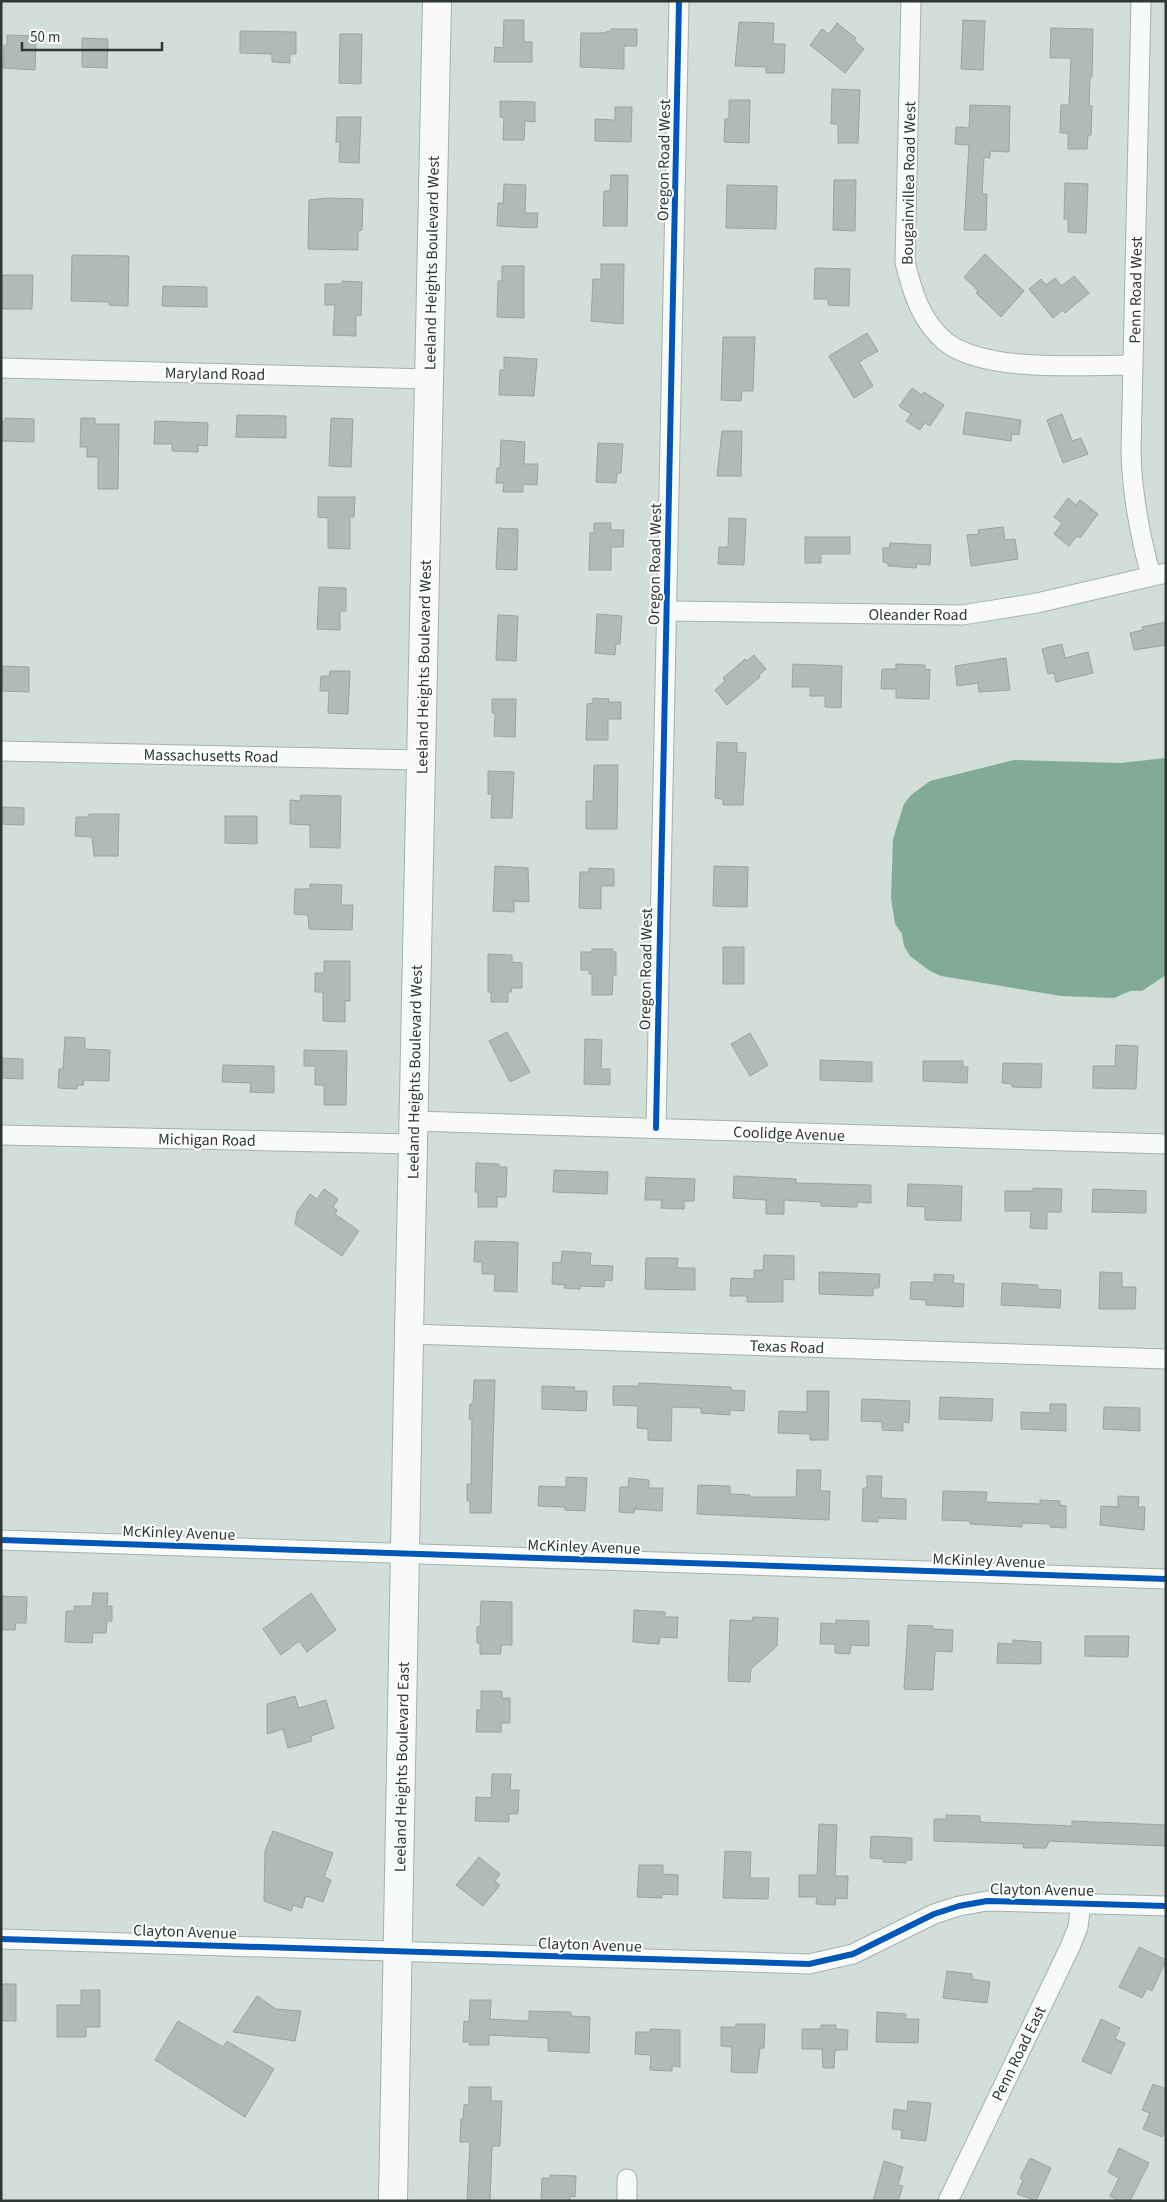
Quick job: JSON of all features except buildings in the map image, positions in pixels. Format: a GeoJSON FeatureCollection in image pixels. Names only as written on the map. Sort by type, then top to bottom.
{"type":"FeatureCollection","features":[{"type":"Feature","properties":{"kind":"main road","name":"Leeland Heights Boulevard West"},"geometry":{"type":"LineString","coordinates":[[409,1334],[437,1]]}},
{"type":"Feature","properties":{"kind":"main road","name":"Leeland Heights Boulevard East"},"geometry":{"type":"LineString","coordinates":[[393,2201],[409,1334]]}},
{"type":"Feature","properties":{"kind":"street","name":"Oregon Road West"},"geometry":{"type":"LineString","coordinates":[[656,1128],[679,1]]}},
{"type":"Feature","properties":{"kind":"street","name":"Bougainvillea Road West"},"geometry":{"type":"LineString","coordinates":[[911,1],[905,262],[912,294],[926,318],[946,342],[971,354],[998,362],[1133,366]]}},
{"type":"Feature","properties":{"kind":"street","name":"Penn Road West"},"geometry":{"type":"LineString","coordinates":[[1141,1],[1131,480],[1142,543],[1158,575]]}},
{"type":"Feature","properties":{"kind":"street","name":"Maryland Road"},"geometry":{"type":"LineString","coordinates":[[1,368],[429,379]]}},
{"type":"Feature","properties":{"kind":"street","name":"Oleander Road"},"geometry":{"type":"LineString","coordinates":[[667,611],[962,615],[1037,603],[1158,575]]}},
{"type":"Feature","properties":{"kind":"street","name":"Massachusetts Road"},"geometry":{"type":"LineString","coordinates":[[1,751],[421,760]]}},
{"type":"Feature","properties":{"kind":"street","name":"Coolidge Avenue"},"geometry":{"type":"LineString","coordinates":[[413,1133],[656,1128],[1166,1144]]}},
{"type":"Feature","properties":{"kind":"street","name":"Michigan Road"},"geometry":{"type":"LineString","coordinates":[[1,1135],[413,1133]]}},
{"type":"Feature","properties":{"kind":"street","name":"Texas Road"},"geometry":{"type":"LineString","coordinates":[[409,1334],[1166,1359]]}},
{"type":"Feature","properties":{"kind":"street","name":"McKinley Avenue"},"geometry":{"type":"LineString","coordinates":[[1,1540],[1166,1579]]}},
{"type":"Feature","properties":{"kind":"street","name":"Clayton Avenue"},"geometry":{"type":"LineString","coordinates":[[1,1939],[809,1964],[853,1954],[934,1914],[959,1906],[987,1901],[1166,1906]]}},
{"type":"Feature","properties":{"kind":"street","name":"Penn Road East"},"geometry":{"type":"LineString","coordinates":[[948,2201],[1070,1947],[1078,1928],[1081,1903]]}},
{"type":"Feature","properties":{"kind":"street"},"geometry":{"type":"LineString","coordinates":[[627,2179],[627,2201]]}},
{"type":"Feature","properties":{"kind":"shaded area"},"geometry":{"type":"Polygon","coordinates":[[[1166,758],[1166,975],[1142,991],[1130,991],[1114,998],[1061,996],[941,976],[930,971],[910,956],[904,946],[902,934],[895,924],[891,898],[893,839],[904,804],[911,795],[930,781],[1014,760],[1120,763],[1166,758]]]}},
{"type":"Feature","properties":{"kind":"cycle path"},"geometry":{"type":"LineString","coordinates":[[656,1128],[679,1]]}},
{"type":"Feature","properties":{"kind":"cycle path"},"geometry":{"type":"LineString","coordinates":[[1,1540],[1166,1579]]}},
{"type":"Feature","properties":{"kind":"cycle path"},"geometry":{"type":"LineString","coordinates":[[1,1939],[809,1964],[853,1954],[934,1914],[959,1906],[987,1901],[1166,1906]]}}]}
